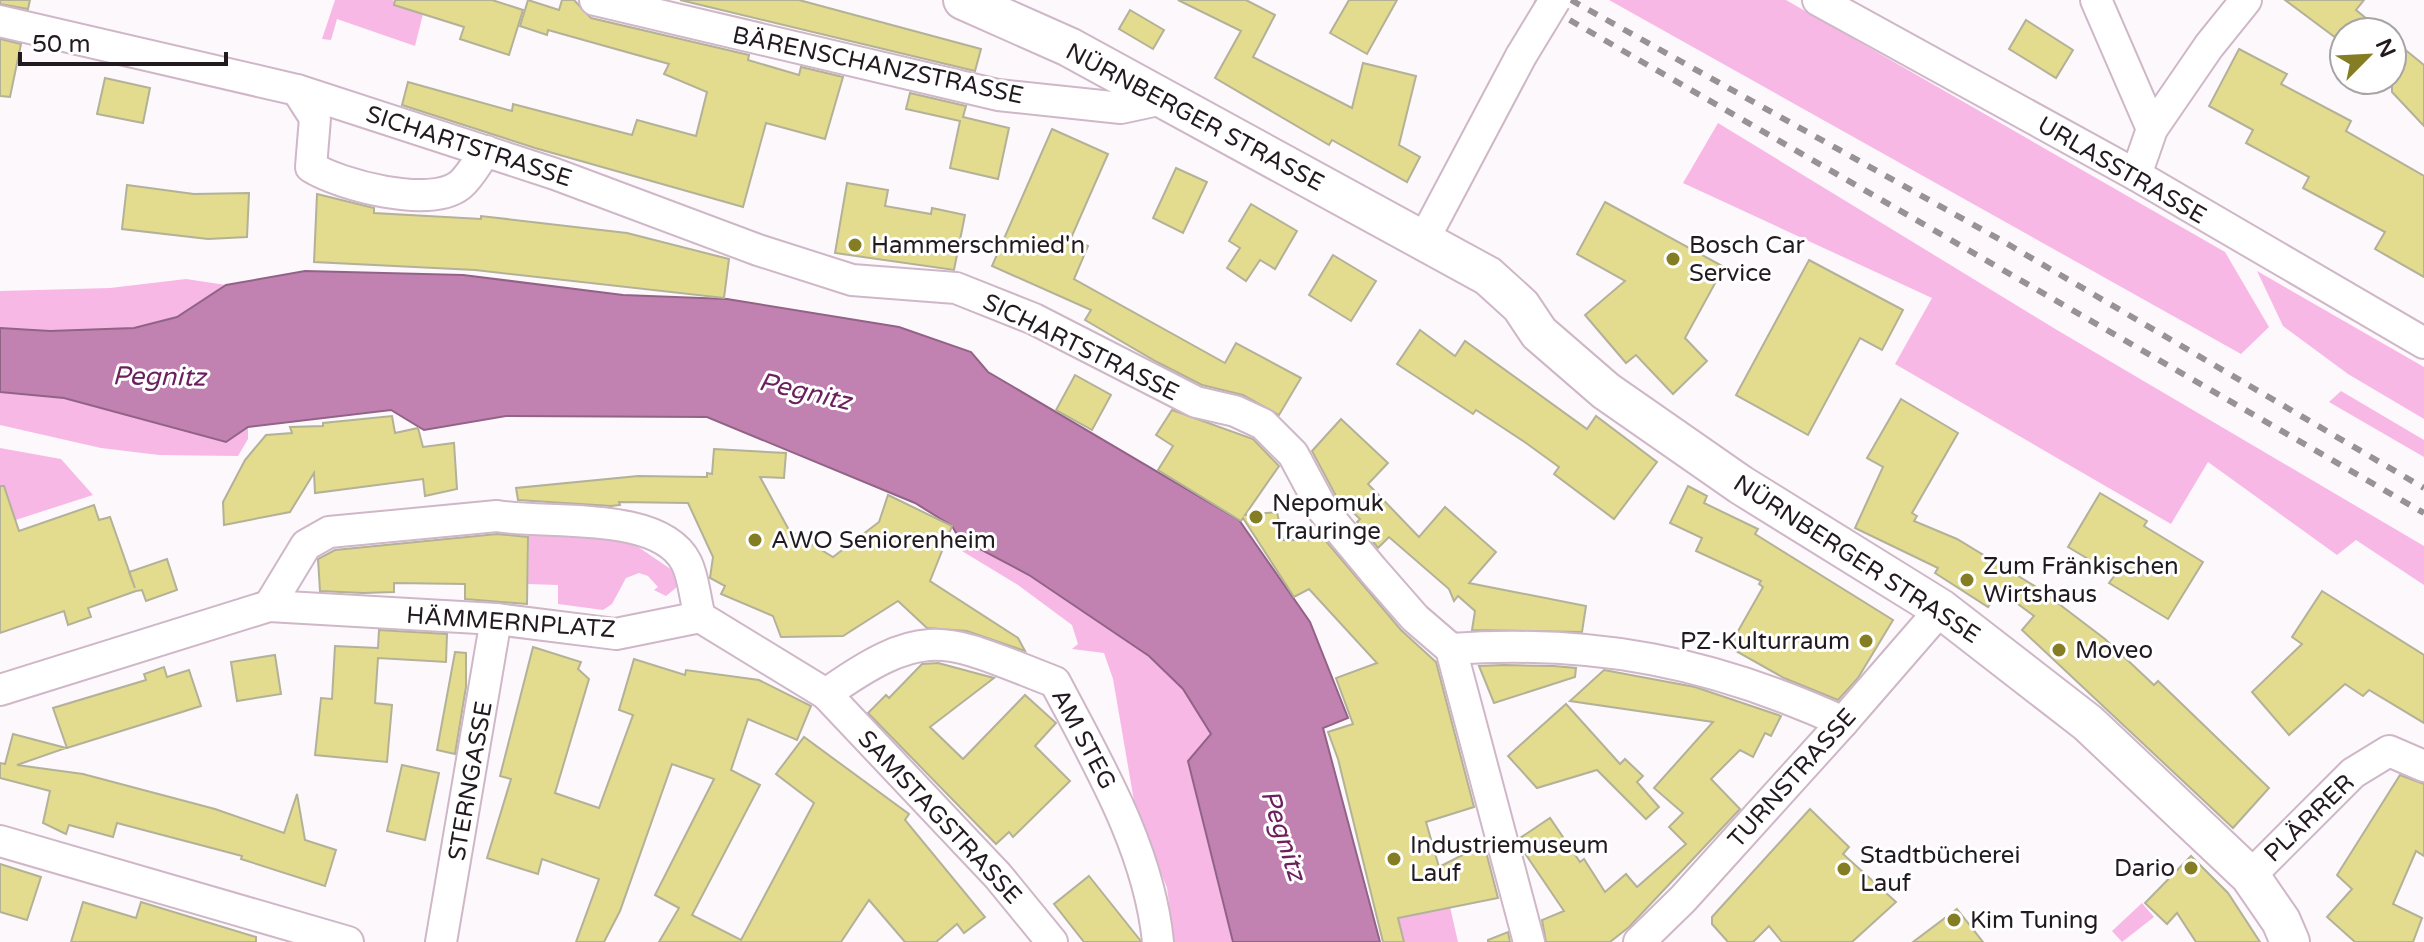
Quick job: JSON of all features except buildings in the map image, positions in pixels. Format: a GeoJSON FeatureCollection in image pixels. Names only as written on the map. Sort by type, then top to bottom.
{"type":"FeatureCollection","features":[{"type":"Feature","properties":{"kind":"street","name":"BÄRENSCHANZSTRASSE"},"geometry":{"type":"LineString","coordinates":[[595,0],[998,95],[1121,108],[1163,99]]}},
{"type":"Feature","properties":{"kind":"street","name":"NÜRNBERGER STRASSE"},"geometry":{"type":"LineString","coordinates":[[963,0],[1069,47],[1488,276],[1521,306],[1539,333],[1606,391],[1729,477],[1941,609],[2088,723],[2250,876],[2281,921],[2290,942]]}},
{"type":"Feature","properties":{"kind":"street"},"geometry":{"type":"LineString","coordinates":[[1423,241],[1521,56],[1555,0]]}},
{"type":"Feature","properties":{"kind":"street","name":"URLASSTRASSE"},"geometry":{"type":"LineString","coordinates":[[1818,0],[2136,175],[2424,343]]}},
{"type":"Feature","properties":{"kind":"street"},"geometry":{"type":"LineString","coordinates":[[2096,0],[2152,129]]}},
{"type":"Feature","properties":{"kind":"street"},"geometry":{"type":"LineString","coordinates":[[2136,175],[2152,129],[2209,46],[2246,0]]}},
{"type":"Feature","properties":{"kind":"street","name":"SICHARTSTRASSE"},"geometry":{"type":"LineString","coordinates":[[0,21],[297,90],[486,151],[758,250],[852,280],[956,288],[1034,319],[1196,402],[1235,411],[1263,424],[1293,454],[1323,510],[1363,558],[1415,618],[1451,649]]}},
{"type":"Feature","properties":{"kind":"street"},"geometry":{"type":"LineString","coordinates":[[297,90],[315,118],[311,167],[328,177],[374,190],[431,195],[459,186],[486,151]]}},
{"type":"Feature","properties":{"kind":"street"},"geometry":{"type":"LineString","coordinates":[[0,690],[269,606],[306,545],[329,532],[497,516],[525,521],[622,524],[646,531],[665,542],[686,561],[700,617],[826,694]]}},
{"type":"Feature","properties":{"kind":"street","name":"HÄMMERNPLATZ"},"geometry":{"type":"LineString","coordinates":[[269,606],[496,619],[616,634],[700,617]]}},
{"type":"Feature","properties":{"kind":"street","name":"TURNSTRASSE"},"geometry":{"type":"LineString","coordinates":[[1639,942],[1683,899],[1941,609]]}},
{"type":"Feature","properties":{"kind":"street","name":"STERNGASSE"},"geometry":{"type":"LineString","coordinates":[[441,942],[496,619]]}},
{"type":"Feature","properties":{"kind":"street","name":"AM STEG"},"geometry":{"type":"LineString","coordinates":[[826,694],[883,656],[915,645],[949,643],[1055,682],[1119,806],[1154,906],[1158,942]]}},
{"type":"Feature","properties":{"kind":"street"},"geometry":{"type":"LineString","coordinates":[[1529,942],[1451,649],[1571,646],[1645,656],[1740,680],[1843,722]]}},
{"type":"Feature","properties":{"kind":"street","name":"SAMSTAGSTRASSE"},"geometry":{"type":"LineString","coordinates":[[826,694],[998,876],[1052,942]]}},
{"type":"Feature","properties":{"kind":"street","name":"PLÄRRER"},"geometry":{"type":"LineString","coordinates":[[2250,876],[2353,773],[2389,751],[2418,764]]}},
{"type":"Feature","properties":{"kind":"street"},"geometry":{"type":"LineString","coordinates":[[0,841],[348,942]]}},
{"type":"Feature","properties":{"kind":"shaded area"},"geometry":{"type":"Polygon","coordinates":[[[335,0],[392,0],[423,14],[415,46],[337,19],[331,40],[322,39],[335,0]]]}},
{"type":"Feature","properties":{"kind":"shaded area"},"geometry":{"type":"Polygon","coordinates":[[[1609,0],[1786,0],[2225,252],[2269,327],[2241,354],[1609,0]]]}},
{"type":"Feature","properties":{"kind":"shaded area"},"geometry":{"type":"Polygon","coordinates":[[[1718,123],[2057,330],[2424,546],[2424,585],[2356,540],[2337,555],[2208,462],[2171,524],[1895,364],[1932,298],[1683,183],[1718,123]]]}},
{"type":"Feature","properties":{"kind":"shaded area"},"geometry":{"type":"Polygon","coordinates":[[[2257,271],[2424,367],[2424,419],[2348,374],[2283,326],[2257,271]]]}},
{"type":"Feature","properties":{"kind":"shaded area"},"geometry":{"type":"Polygon","coordinates":[[[186,279],[226,285],[179,316],[139,328],[91,332],[0,328],[0,291],[110,288],[186,279]]]}},
{"type":"Feature","properties":{"kind":"shaded area"},"geometry":{"type":"Polygon","coordinates":[[[2341,391],[2424,440],[2424,457],[2329,402],[2341,391]]]}},
{"type":"Feature","properties":{"kind":"shaded area"},"geometry":{"type":"Polygon","coordinates":[[[0,392],[64,398],[225,442],[248,427],[248,439],[238,456],[159,455],[101,448],[0,425],[0,392]]]}},
{"type":"Feature","properties":{"kind":"shaded area"},"geometry":{"type":"Polygon","coordinates":[[[0,448],[61,459],[93,495],[0,525],[0,448]]]}},
{"type":"Feature","properties":{"kind":"shaded area"},"geometry":{"type":"Polygon","coordinates":[[[529,527],[628,540],[672,570],[677,587],[666,596],[654,590],[658,587],[648,576],[639,573],[626,578],[612,604],[603,610],[558,604],[558,585],[528,584],[529,527]]]}},
{"type":"Feature","properties":{"kind":"shaded area"},"geometry":{"type":"Polygon","coordinates":[[[959,538],[1029,575],[1149,656],[1183,689],[1211,734],[1217,880],[1233,942],[1174,942],[1167,888],[1134,801],[1113,679],[1104,653],[1072,649],[1078,644],[1072,625],[1018,585],[957,548],[959,538]]]}},
{"type":"Feature","properties":{"kind":"shaded area"},"geometry":{"type":"Polygon","coordinates":[[[2142,903],[2154,917],[2122,942],[2112,931],[2142,903]]]}},
{"type":"Feature","properties":{"kind":"shaded area"},"geometry":{"type":"Polygon","coordinates":[[[1450,907],[1458,942],[1404,942],[1398,918],[1450,907]]]}},
{"type":"Feature","properties":{"kind":"water","name":"Pegnitz"},"geometry":{"type":"Polygon","coordinates":[[[305,271],[463,275],[623,295],[727,299],[899,327],[971,352],[988,372],[1239,520],[1310,622],[1348,718],[1323,728],[1380,942],[1233,942],[1188,761],[1211,734],[1183,689],[1149,656],[1029,575],[959,538],[952,526],[915,503],[707,417],[506,416],[424,430],[391,410],[248,427],[226,442],[64,398],[0,392],[0,328],[50,331],[134,328],[177,317],[226,285],[305,271]]]}},
{"type":"Feature","properties":{"kind":"railway"},"geometry":{"type":"LineString","coordinates":[[1535,0],[2424,513]]}},
{"type":"Feature","properties":{"kind":"railway"},"geometry":{"type":"LineString","coordinates":[[1571,0],[1999,239],[2424,488]]}},
{"type":"Feature","properties":{"kind":"place","name":"Hammerschmied'n"},"geometry":{"type":"Point","coordinates":[855,245]}},
{"type":"Feature","properties":{"kind":"place","name":"Bosch Car Service"},"geometry":{"type":"Point","coordinates":[1673,259]}},
{"type":"Feature","properties":{"kind":"place","name":"Nepomuk Trauringe"},"geometry":{"type":"Point","coordinates":[1256,517]}},
{"type":"Feature","properties":{"kind":"place","name":"AWO Seniorenheim"},"geometry":{"type":"Point","coordinates":[755,540]}},
{"type":"Feature","properties":{"kind":"place","name":"Zum Fränkischen Wirtshaus"},"geometry":{"type":"Point","coordinates":[1967,580]}},
{"type":"Feature","properties":{"kind":"place","name":"PZ-Kulturraum"},"geometry":{"type":"Point","coordinates":[1866,641]}},
{"type":"Feature","properties":{"kind":"place","name":"Moveo"},"geometry":{"type":"Point","coordinates":[2059,650]}},
{"type":"Feature","properties":{"kind":"place","name":"Industriemuseum Lauf"},"geometry":{"type":"Point","coordinates":[1394,859]}},
{"type":"Feature","properties":{"kind":"place","name":"Dario"},"geometry":{"type":"Point","coordinates":[2191,868]}},
{"type":"Feature","properties":{"kind":"place","name":"Stadtbücherei Lauf"},"geometry":{"type":"Point","coordinates":[1844,869]}},
{"type":"Feature","properties":{"kind":"place","name":"Kim Tuning"},"geometry":{"type":"Point","coordinates":[1954,920]}}]}
